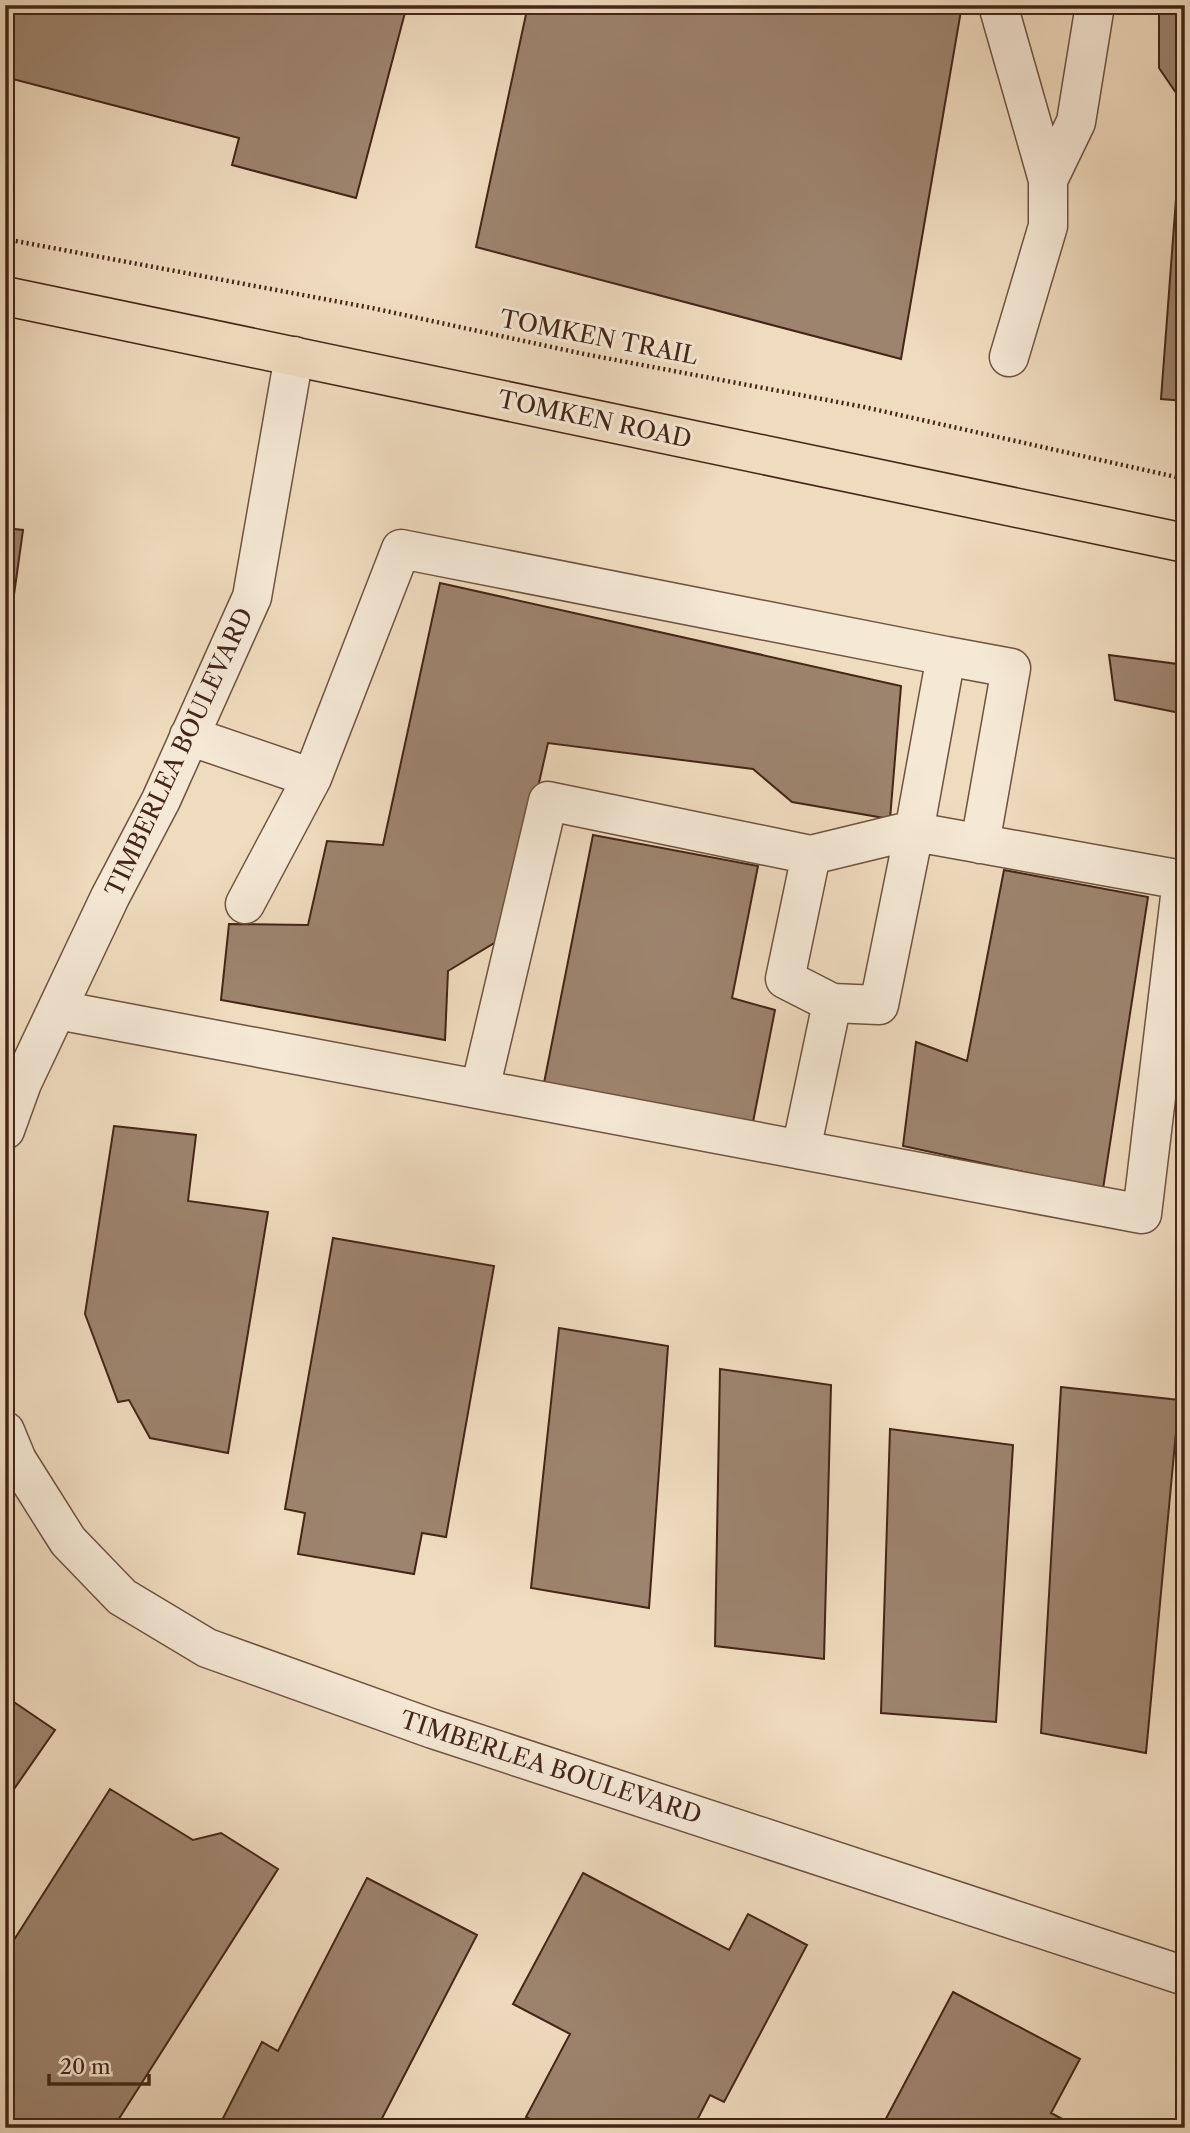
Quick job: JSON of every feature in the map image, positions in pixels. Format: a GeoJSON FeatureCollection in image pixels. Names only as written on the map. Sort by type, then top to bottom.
{"type":"FeatureCollection","features":[{"type":"Feature","properties":{"kind":"main road","name":"TOMKEN ROAD"},"geometry":{"type":"LineString","coordinates":[[5,296],[1185,543]]}},
{"type":"Feature","properties":{"kind":"street"},"geometry":{"type":"LineString","coordinates":[[998,5],[1048,180],[1048,226],[1009,357]]}},
{"type":"Feature","properties":{"kind":"street"},"geometry":{"type":"LineString","coordinates":[[1048,180],[1076,122],[1095,5]]}},
{"type":"Feature","properties":{"kind":"street","name":"TIMBERLEA BOULEVARD"},"geometry":{"type":"LineString","coordinates":[[5,1130],[14,1102],[110,897],[161,800],[252,597],[294,356]]}},
{"type":"Feature","properties":{"kind":"street"},"geometry":{"type":"LineString","coordinates":[[245,904],[313,778],[401,549],[1011,668],[980,844]]}},
{"type":"Feature","properties":{"kind":"street"},"geometry":{"type":"LineString","coordinates":[[811,855],[785,979],[832,1003],[879,1005],[946,656]]}},
{"type":"Feature","properties":{"kind":"street"},"geometry":{"type":"LineString","coordinates":[[189,736],[313,778]]}},
{"type":"Feature","properties":{"kind":"street"},"geometry":{"type":"LineString","coordinates":[[58,1010],[1142,1213],[1182,880],[910,831],[811,855],[548,801],[480,1089]]}},
{"type":"Feature","properties":{"kind":"street"},"geometry":{"type":"LineString","coordinates":[[801,1150],[832,1003]]}},
{"type":"Feature","properties":{"kind":"street","name":"TIMBERLEA BOULEVARD"},"geometry":{"type":"LineString","coordinates":[[5,1431],[17,1460],[68,1541],[122,1597],[207,1648],[433,1729],[1185,1976]]}},
{"type":"Feature","properties":{"kind":"path","name":"TOMKEN TRAIL"},"geometry":{"type":"LineString","coordinates":[[5,239],[372,308],[583,354],[864,407],[1185,480]]}},
{"type":"Feature","properties":{"kind":"building"},"geometry":{"type":"Polygon","coordinates":[[[5,5],[407,5],[356,198],[232,165],[239,138],[5,77],[5,5]]]}},
{"type":"Feature","properties":{"kind":"building"},"geometry":{"type":"Polygon","coordinates":[[[528,5],[683,5],[704,11],[704,5],[962,5],[901,359],[476,247],[528,5]]]}},
{"type":"Feature","properties":{"kind":"building"},"geometry":{"type":"Polygon","coordinates":[[[1159,6],[1185,9],[1185,106],[1159,68],[1159,6]]]}},
{"type":"Feature","properties":{"kind":"building"},"geometry":{"type":"Polygon","coordinates":[[[1179,159],[1185,159],[1185,401],[1161,399],[1179,159]]]}},
{"type":"Feature","properties":{"kind":"building"},"geometry":{"type":"Polygon","coordinates":[[[5,528],[23,530],[9,631],[5,631],[5,528]]]}},
{"type":"Feature","properties":{"kind":"building"},"geometry":{"type":"Polygon","coordinates":[[[440,583],[901,686],[890,819],[792,802],[753,769],[548,743],[504,937],[448,971],[445,1040],[221,1000],[229,924],[308,925],[327,841],[383,845],[440,583]]]}},
{"type":"Feature","properties":{"kind":"building"},"geometry":{"type":"Polygon","coordinates":[[[1109,655],[1185,665],[1185,714],[1115,700],[1109,655]]]}},
{"type":"Feature","properties":{"kind":"building"},"geometry":{"type":"Polygon","coordinates":[[[593,835],[758,866],[732,998],[775,1010],[753,1122],[544,1083],[593,835]]]}},
{"type":"Feature","properties":{"kind":"building"},"geometry":{"type":"Polygon","coordinates":[[[1004,870],[1148,897],[1103,1189],[903,1146],[916,1042],[967,1061],[1004,870]]]}},
{"type":"Feature","properties":{"kind":"building"},"geometry":{"type":"Polygon","coordinates":[[[114,1126],[196,1135],[188,1201],[268,1212],[228,1453],[150,1438],[129,1400],[118,1402],[85,1314],[114,1126]]]}},
{"type":"Feature","properties":{"kind":"building"},"geometry":{"type":"Polygon","coordinates":[[[333,1238],[494,1266],[446,1537],[422,1533],[414,1574],[298,1554],[305,1513],[285,1509],[333,1238]]]}},
{"type":"Feature","properties":{"kind":"building"},"geometry":{"type":"Polygon","coordinates":[[[559,1328],[668,1346],[649,1608],[531,1588],[559,1328]]]}},
{"type":"Feature","properties":{"kind":"building"},"geometry":{"type":"Polygon","coordinates":[[[720,1369],[831,1385],[824,1659],[715,1646],[720,1369]]]}},
{"type":"Feature","properties":{"kind":"building"},"geometry":{"type":"Polygon","coordinates":[[[1061,1387],[1179,1400],[1146,1753],[1041,1733],[1061,1387]]]}},
{"type":"Feature","properties":{"kind":"building"},"geometry":{"type":"Polygon","coordinates":[[[890,1429],[1013,1445],[996,1722],[881,1713],[890,1429]]]}},
{"type":"Feature","properties":{"kind":"building"},"geometry":{"type":"Polygon","coordinates":[[[5,1696],[55,1730],[5,1802],[5,1696]]]}},
{"type":"Feature","properties":{"kind":"building"},"geometry":{"type":"Polygon","coordinates":[[[110,1789],[193,1840],[221,1833],[278,1869],[113,2128],[5,2128],[5,1954],[110,1789]]]}},
{"type":"Feature","properties":{"kind":"building"},"geometry":{"type":"Polygon","coordinates":[[[583,1873],[729,1950],[748,1914],[807,1945],[724,2102],[710,2095],[693,2128],[547,2128],[526,2117],[570,2034],[513,2004],[583,1873]]]}},
{"type":"Feature","properties":{"kind":"building"},"geometry":{"type":"Polygon","coordinates":[[[367,1878],[477,1935],[377,2128],[218,2128],[262,2042],[278,2051],[367,1878]]]}},
{"type":"Feature","properties":{"kind":"building"},"geometry":{"type":"Polygon","coordinates":[[[953,1992],[1080,2059],[1051,2113],[1079,2128],[881,2128],[953,1992]]]}}]}
